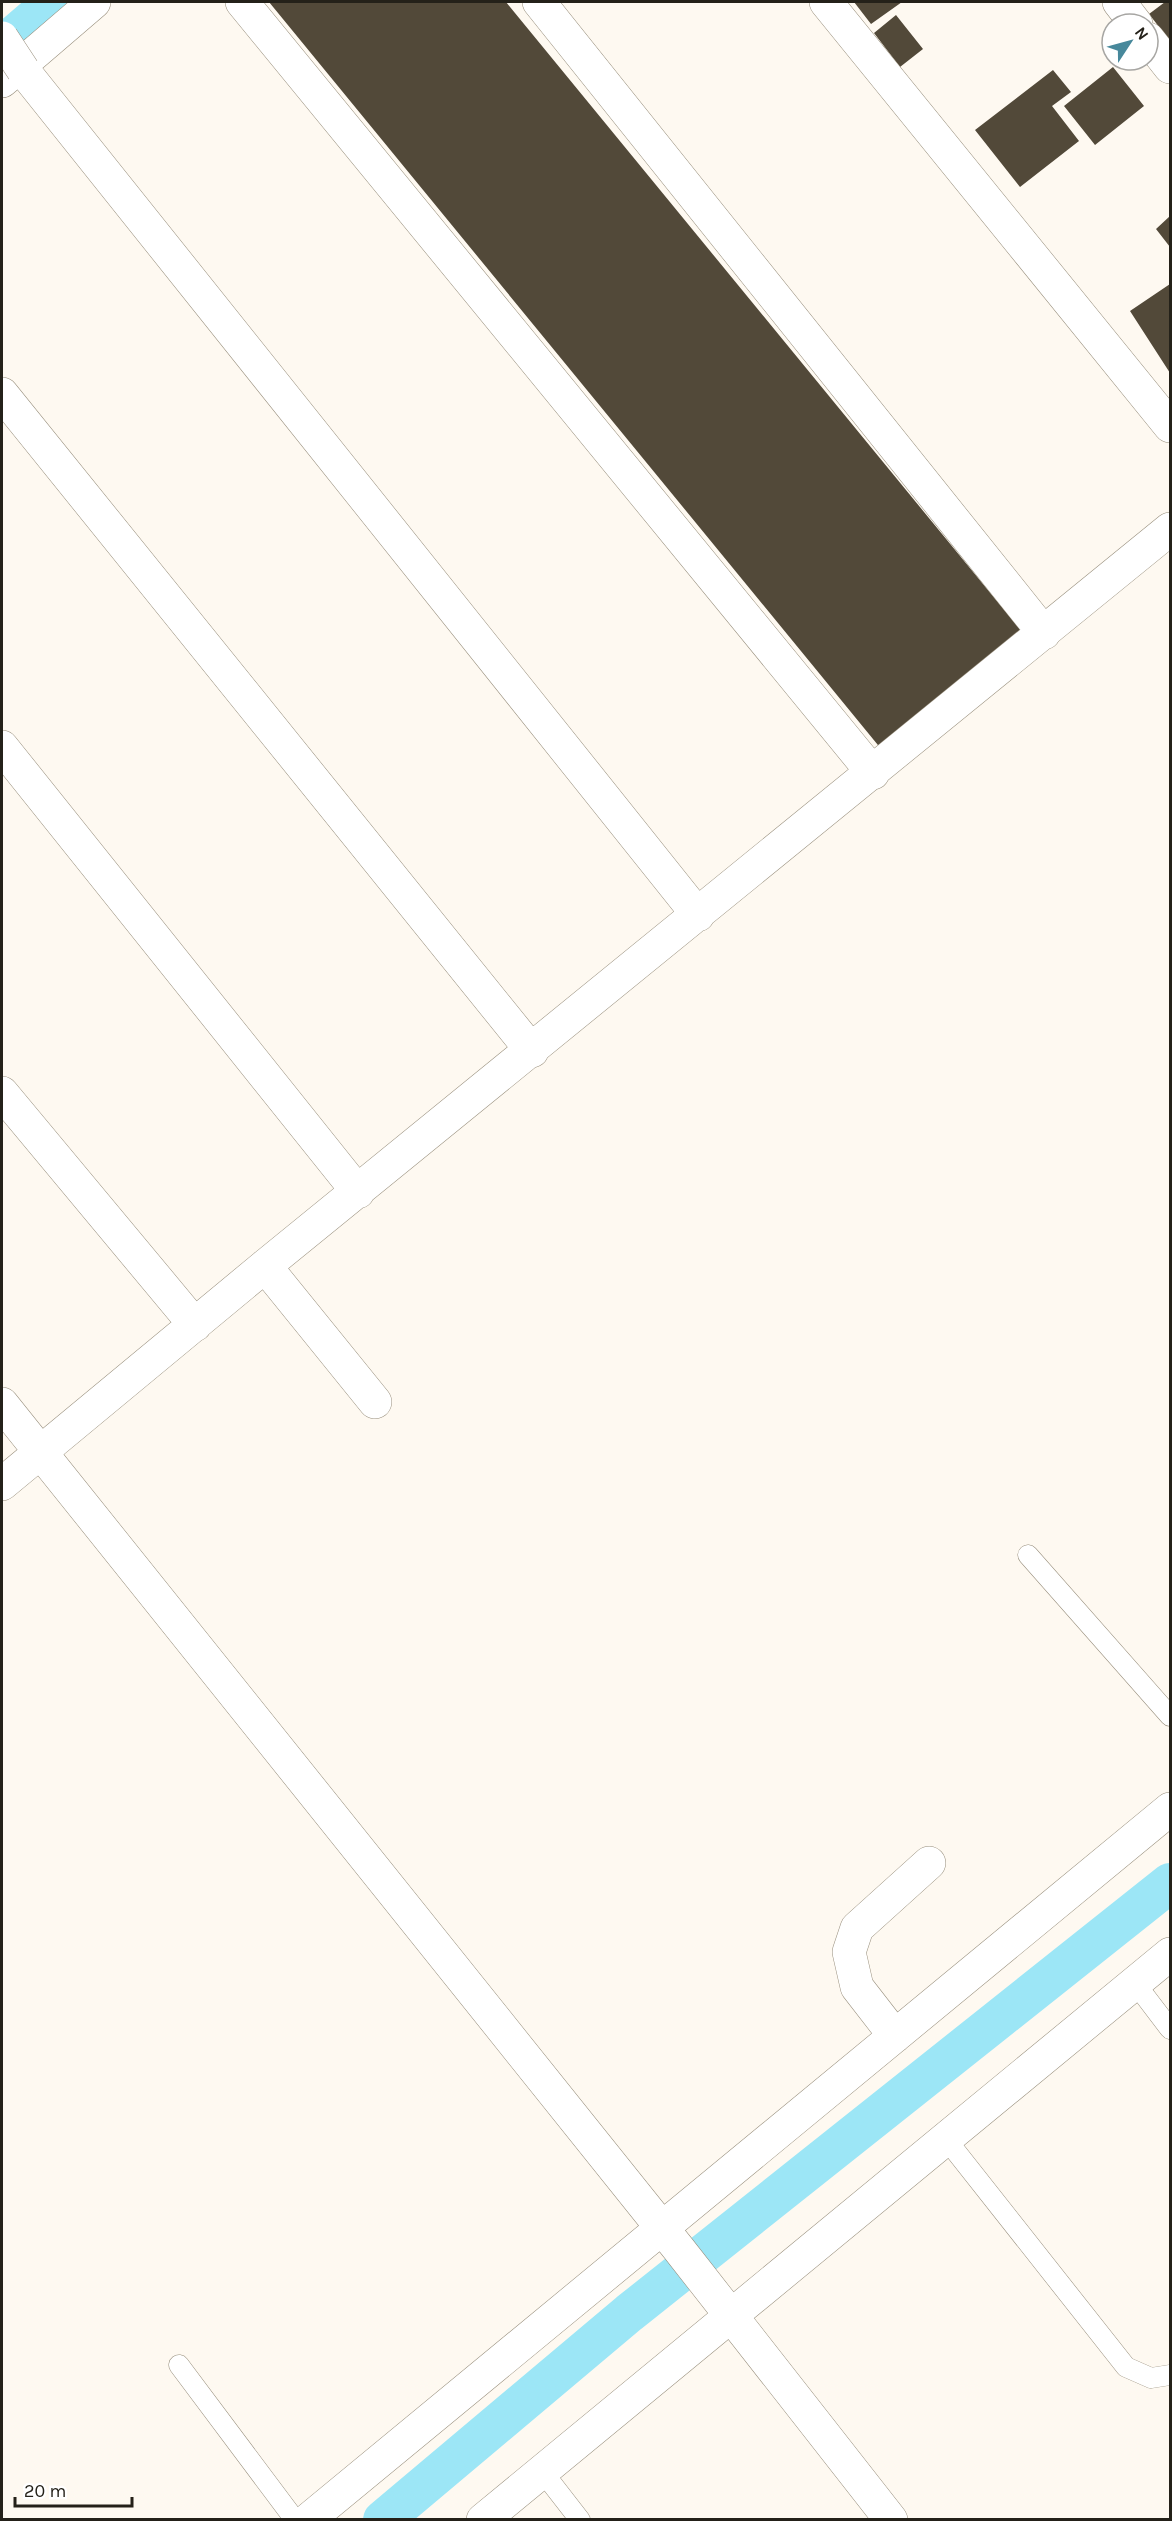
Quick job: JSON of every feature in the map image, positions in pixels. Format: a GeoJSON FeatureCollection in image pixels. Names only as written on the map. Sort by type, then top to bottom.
{"type":"FeatureCollection","features":[{"type":"Feature","properties":{"kind":"street"},"geometry":{"type":"LineString","coordinates":[[12,75],[94,2]]}},
{"type":"Feature","properties":{"kind":"street"},"geometry":{"type":"LineString","coordinates":[[242,2],[873,773]]}},
{"type":"Feature","properties":{"kind":"street"},"geometry":{"type":"LineString","coordinates":[[539,2],[1044,633]]}},
{"type":"Feature","properties":{"kind":"street"},"geometry":{"type":"LineString","coordinates":[[826,2],[1170,426]]}},
{"type":"Feature","properties":{"kind":"street"},"geometry":{"type":"LineString","coordinates":[[2,38],[12,75],[698,915]]}},
{"type":"Feature","properties":{"kind":"street"},"geometry":{"type":"LineString","coordinates":[[1160,54],[1170,67]]}},
{"type":"Feature","properties":{"kind":"street"},"geometry":{"type":"LineString","coordinates":[[2,394],[532,1051]]}},
{"type":"Feature","properties":{"kind":"street"},"geometry":{"type":"LineString","coordinates":[[2,1484],[265,1266],[532,1051],[1170,529]]}},
{"type":"Feature","properties":{"kind":"street"},"geometry":{"type":"LineString","coordinates":[[2,747],[358,1192]]}},
{"type":"Feature","properties":{"kind":"street"},"geometry":{"type":"LineString","coordinates":[[2,1093],[195,1325]]}},
{"type":"Feature","properties":{"kind":"street"},"geometry":{"type":"LineString","coordinates":[[265,1266],[375,1401]]}},
{"type":"Feature","properties":{"kind":"street"},"geometry":{"type":"LineString","coordinates":[[2,1404],[670,2238],[891,2520]]}},
{"type":"Feature","properties":{"kind":"street"},"geometry":{"type":"LineString","coordinates":[[308,2520],[670,2238],[895,2036],[1170,1809]]}},
{"type":"Feature","properties":{"kind":"street"},"geometry":{"type":"LineString","coordinates":[[895,2036],[857,1987],[849,1952],[857,1928],[929,1863]]}},
{"type":"Feature","properties":{"kind":"street"},"geometry":{"type":"LineString","coordinates":[[483,2520],[542,2471],[723,2306],[946,2139],[1170,1954]]}},
{"type":"Feature","properties":{"kind":"lane"},"geometry":{"type":"LineString","coordinates":[[1028,1555],[1170,1716]]}},
{"type":"Feature","properties":{"kind":"lane"},"geometry":{"type":"LineString","coordinates":[[1135,1983],[1170,2029]]}},
{"type":"Feature","properties":{"kind":"lane"},"geometry":{"type":"LineString","coordinates":[[946,2139],[1126,2367],[1151,2378],[1170,2375]]}},
{"type":"Feature","properties":{"kind":"lane"},"geometry":{"type":"LineString","coordinates":[[179,2365],[296,2520]]}},
{"type":"Feature","properties":{"kind":"lane"},"geometry":{"type":"LineString","coordinates":[[542,2471],[580,2520]]}},
{"type":"Feature","properties":{"kind":"building"},"geometry":{"type":"Polygon","coordinates":[[[269,2],[506,2],[1024,634],[882,750],[269,2]]]}},
{"type":"Feature","properties":{"kind":"building"},"geometry":{"type":"Polygon","coordinates":[[[854,2],[902,2],[871,24],[854,2]]]}},
{"type":"Feature","properties":{"kind":"building"},"geometry":{"type":"Polygon","coordinates":[[[1165,2],[1170,2],[1170,41],[1160,28],[1160,12],[1152,12],[1165,2]]]}},
{"type":"Feature","properties":{"kind":"building"},"geometry":{"type":"Polygon","coordinates":[[[896,15],[923,49],[900,67],[874,33],[896,15]]]}},
{"type":"Feature","properties":{"kind":"building"},"geometry":{"type":"Polygon","coordinates":[[[1053,70],[1071,92],[1052,106],[1079,141],[1020,187],[975,130],[1053,70]]]}},
{"type":"Feature","properties":{"kind":"building"},"geometry":{"type":"Polygon","coordinates":[[[1107,72],[1117,72],[1144,106],[1095,145],[1064,106],[1107,72]]]}},
{"type":"Feature","properties":{"kind":"building"},"geometry":{"type":"Polygon","coordinates":[[[1170,216],[1170,247],[1156,229],[1170,216]]]}},
{"type":"Feature","properties":{"kind":"building"},"geometry":{"type":"Polygon","coordinates":[[[1170,284],[1170,373],[1130,311],[1170,284]]]}},
{"type":"Feature","properties":{"kind":"waterway"},"geometry":{"type":"LineString","coordinates":[[2,46],[53,2]]}},
{"type":"Feature","properties":{"kind":"waterway"},"geometry":{"type":"LineString","coordinates":[[383,2520],[629,2313],[1170,1883]]}}]}
